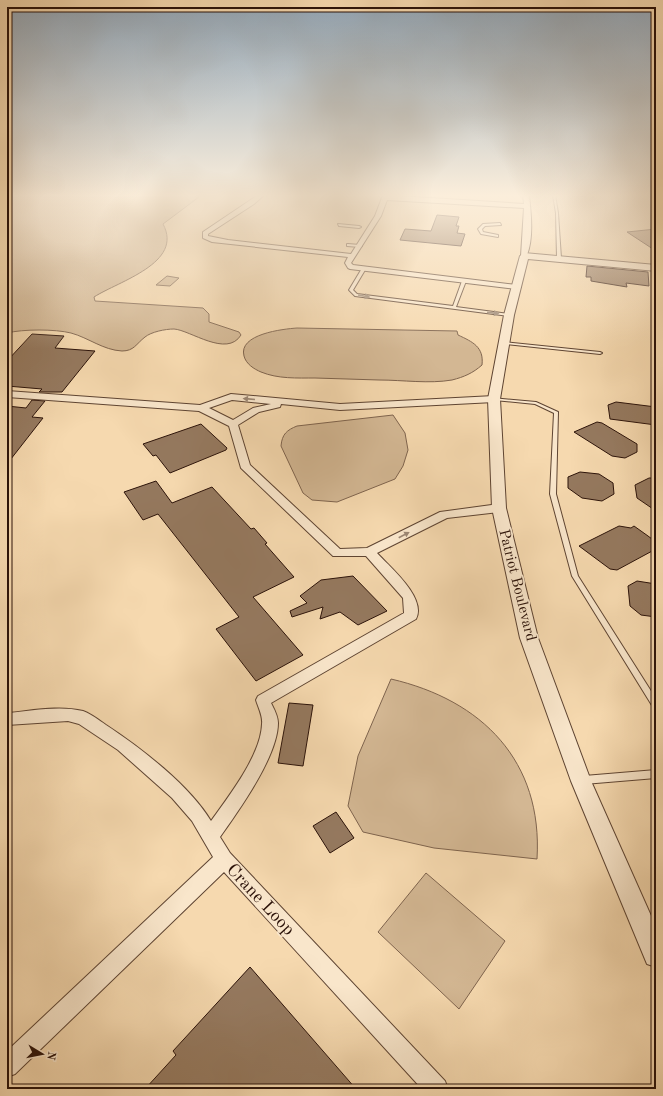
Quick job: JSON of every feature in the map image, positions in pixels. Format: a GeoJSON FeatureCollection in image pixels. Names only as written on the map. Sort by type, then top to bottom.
{"type":"FeatureCollection","features":[{"type":"Feature","properties":{"kind":"street"},"geometry":{"type":"LineString","coordinates":[[265,246],[353,256]]}},
{"type":"Feature","properties":{"kind":"street"},"geometry":{"type":"LineString","coordinates":[[360,246],[348,263],[350,267],[363,270],[517,287]]}},
{"type":"Feature","properties":{"kind":"street","name":"Patriot Boulevard"},"geometry":{"type":"LineString","coordinates":[[525,246],[494,399],[497,493],[499,508],[529,638],[580,781],[656,955]]}},
{"type":"Feature","properties":{"kind":"street"},"geometry":{"type":"LineString","coordinates":[[524,256],[656,268]]}},
{"type":"Feature","properties":{"kind":"street"},"geometry":{"type":"LineString","coordinates":[[7,394],[201,408],[233,424],[245,466],[337,553],[369,552],[444,515],[499,508]]}},
{"type":"Feature","properties":{"kind":"street"},"geometry":{"type":"LineString","coordinates":[[201,408],[231,397],[346,407],[494,399]]}},
{"type":"Feature","properties":{"kind":"street"},"geometry":{"type":"LineString","coordinates":[[233,424],[256,410],[288,402]]}},
{"type":"Feature","properties":{"kind":"street"},"geometry":{"type":"LineString","coordinates":[[210,837],[236,800],[265,746],[270,723],[263,700],[411,615],[409,597],[369,552]]}},
{"type":"Feature","properties":{"kind":"street"},"geometry":{"type":"LineString","coordinates":[[7,719],[68,715],[83,718],[123,745],[178,793],[198,815],[224,859]]}},
{"type":"Feature","properties":{"kind":"street","name":"Crane Loop"},"geometry":{"type":"LineString","coordinates":[[7,1066],[224,859],[436,1089]]}},
{"type":"Feature","properties":{"kind":"lane"},"geometry":{"type":"LineString","coordinates":[[558,246],[559,258]]}},
{"type":"Feature","properties":{"kind":"lane"},"geometry":{"type":"LineString","coordinates":[[363,270],[351,290],[356,295],[510,315]]}},
{"type":"Feature","properties":{"kind":"lane"},"geometry":{"type":"LineString","coordinates":[[454,308],[464,281]]}},
{"type":"Feature","properties":{"kind":"lane"},"geometry":{"type":"LineString","coordinates":[[505,343],[600,353]]}},
{"type":"Feature","properties":{"kind":"lane"},"geometry":{"type":"LineString","coordinates":[[494,399],[536,403],[556,412],[553,494],[575,576],[656,705]]}},
{"type":"Feature","properties":{"kind":"lane"},"geometry":{"type":"LineString","coordinates":[[580,781],[656,774]]}},
{"type":"Feature","properties":{"kind":"shaded area"},"geometry":{"type":"Polygon","coordinates":[[[7,246],[166,246],[165,250],[157,260],[146,269],[94,297],[95,301],[203,308],[209,314],[209,322],[239,332],[241,335],[235,341],[227,344],[208,341],[181,330],[174,329],[158,331],[145,337],[129,350],[122,351],[102,346],[71,333],[48,330],[30,330],[7,333],[7,246]]]}},
{"type":"Feature","properties":{"kind":"shaded area"},"geometry":{"type":"Polygon","coordinates":[[[167,276],[179,278],[170,286],[156,285],[167,276]]]}},
{"type":"Feature","properties":{"kind":"shaded area"},"geometry":{"type":"Polygon","coordinates":[[[297,328],[457,331],[458,335],[473,343],[479,349],[482,365],[472,372],[456,379],[425,382],[281,377],[261,372],[248,364],[244,356],[244,349],[248,342],[272,331],[297,328]]]}},
{"type":"Feature","properties":{"kind":"shaded area"},"geometry":{"type":"Polygon","coordinates":[[[393,415],[405,433],[408,450],[403,466],[395,479],[337,502],[312,500],[303,493],[281,446],[284,435],[290,429],[297,426],[393,415]]]}},
{"type":"Feature","properties":{"kind":"shaded area"},"geometry":{"type":"Polygon","coordinates":[[[391,679],[424,689],[453,702],[479,719],[500,740],[517,765],[530,792],[536,824],[537,859],[434,848],[363,832],[348,806],[358,756],[391,679]]]}},
{"type":"Feature","properties":{"kind":"shaded area"},"geometry":{"type":"Polygon","coordinates":[[[426,873],[505,941],[459,1009],[378,932],[426,873]]]}},
{"type":"Feature","properties":{"kind":"building"},"geometry":{"type":"Polygon","coordinates":[[[649,246],[656,246],[656,251],[649,246]]]}},
{"type":"Feature","properties":{"kind":"building"},"geometry":{"type":"Polygon","coordinates":[[[587,266],[648,272],[649,286],[626,283],[627,287],[591,281],[591,277],[586,277],[587,266]]]}},
{"type":"Feature","properties":{"kind":"building"},"geometry":{"type":"Polygon","coordinates":[[[32,334],[64,336],[55,348],[95,351],[62,392],[39,392],[42,389],[7,386],[7,361],[32,334]]]}},
{"type":"Feature","properties":{"kind":"building"},"geometry":{"type":"Polygon","coordinates":[[[32,400],[45,401],[32,417],[43,418],[7,464],[7,406],[26,408],[32,400]]]}},
{"type":"Feature","properties":{"kind":"building"},"geometry":{"type":"Polygon","coordinates":[[[616,402],[656,407],[656,425],[610,419],[608,405],[616,402]]]}},
{"type":"Feature","properties":{"kind":"building"},"geometry":{"type":"Polygon","coordinates":[[[597,422],[602,423],[637,444],[637,452],[625,458],[612,456],[574,432],[597,422]]]}},
{"type":"Feature","properties":{"kind":"building"},"geometry":{"type":"Polygon","coordinates":[[[201,424],[227,448],[226,450],[170,473],[156,455],[153,456],[143,444],[201,424]]]}},
{"type":"Feature","properties":{"kind":"building"},"geometry":{"type":"Polygon","coordinates":[[[580,472],[599,474],[613,483],[614,494],[602,501],[582,498],[568,488],[568,477],[580,472]]]}},
{"type":"Feature","properties":{"kind":"building"},"geometry":{"type":"Polygon","coordinates":[[[649,478],[656,478],[656,511],[637,498],[635,485],[649,478]]]}},
{"type":"Feature","properties":{"kind":"building"},"geometry":{"type":"Polygon","coordinates":[[[156,481],[172,503],[212,487],[251,529],[254,528],[267,543],[265,544],[294,577],[253,597],[303,655],[256,681],[216,629],[239,617],[158,514],[143,520],[124,492],[156,481]]]}},
{"type":"Feature","properties":{"kind":"building"},"geometry":{"type":"Polygon","coordinates":[[[619,526],[631,528],[634,526],[652,539],[654,550],[617,570],[610,569],[579,546],[619,526]]]}},
{"type":"Feature","properties":{"kind":"building"},"geometry":{"type":"Polygon","coordinates":[[[353,576],[387,611],[358,625],[340,612],[320,619],[323,607],[292,617],[290,611],[307,603],[300,596],[321,580],[353,576]]]}},
{"type":"Feature","properties":{"kind":"building"},"geometry":{"type":"Polygon","coordinates":[[[637,581],[656,584],[656,617],[641,615],[630,606],[628,586],[637,581]]]}},
{"type":"Feature","properties":{"kind":"building"},"geometry":{"type":"Polygon","coordinates":[[[289,703],[313,705],[303,766],[278,763],[289,703]]]}},
{"type":"Feature","properties":{"kind":"building"},"geometry":{"type":"Polygon","coordinates":[[[336,812],[354,838],[330,853],[313,826],[336,812]]]}},
{"type":"Feature","properties":{"kind":"building"},"geometry":{"type":"Polygon","coordinates":[[[250,967],[356,1089],[145,1089],[176,1055],[173,1051],[250,967]]]}}]}
